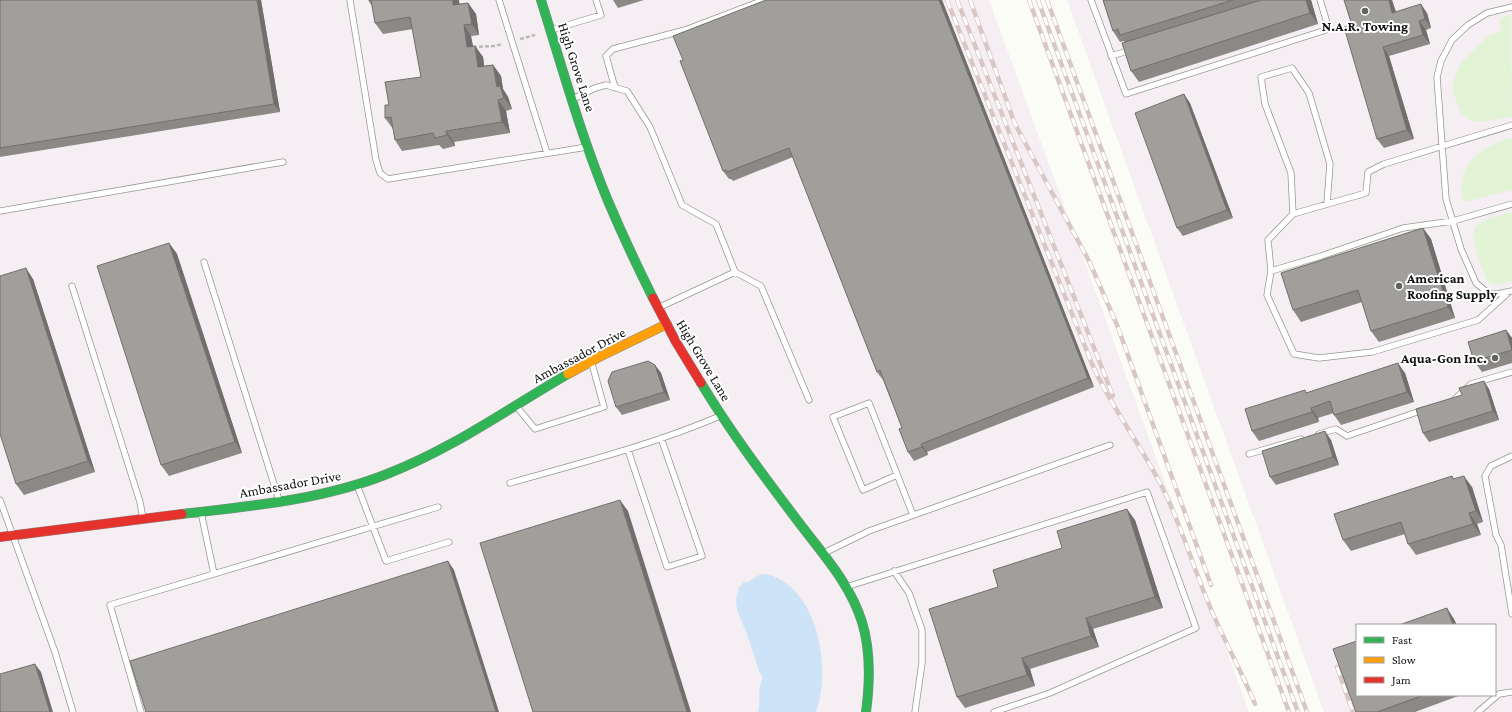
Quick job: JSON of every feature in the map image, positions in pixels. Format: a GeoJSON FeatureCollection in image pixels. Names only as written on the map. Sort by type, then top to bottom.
{"type":"FeatureCollection","features":[{"type":"Feature","properties":{"kind":"street","name":"High Grove Lane"},"geometry":{"type":"LineString","coordinates":[[541,0],[572,99],[608,200],[628,248],[658,308],[684,356],[721,416],[846,587],[858,609],[867,639],[870,666],[870,688],[866,712]]}},
{"type":"Feature","properties":{"kind":"street","name":"Ambassador Drive"},"geometry":{"type":"LineString","coordinates":[[0,537],[280,502],[314,496],[357,485],[404,468],[468,434],[591,361],[667,324]]}},
{"type":"Feature","properties":{"kind":"lane"},"geometry":{"type":"LineString","coordinates":[[350,0],[375,153],[380,173],[388,179],[589,147]]}},
{"type":"Feature","properties":{"kind":"lane"},"geometry":{"type":"LineString","coordinates":[[499,0],[547,153]]}},
{"type":"Feature","properties":{"kind":"lane"},"geometry":{"type":"LineString","coordinates":[[551,30],[601,15],[596,0]]}},
{"type":"Feature","properties":{"kind":"lane"},"geometry":{"type":"LineString","coordinates":[[615,88],[606,56],[614,49],[685,30],[764,0]]}},
{"type":"Feature","properties":{"kind":"lane"},"geometry":{"type":"LineString","coordinates":[[1091,0],[1126,94],[1330,29],[1320,0]]}},
{"type":"Feature","properties":{"kind":"lane"},"geometry":{"type":"LineString","coordinates":[[1510,292],[1489,294],[1476,283],[1461,249],[1446,200],[1437,77],[1441,61],[1452,40],[1468,24],[1487,13],[1512,7]]}},
{"type":"Feature","properties":{"kind":"lane"},"geometry":{"type":"LineString","coordinates":[[1112,56],[1134,49]]}},
{"type":"Feature","properties":{"kind":"lane"},"geometry":{"type":"LineString","coordinates":[[1293,214],[1291,173],[1264,104],[1261,77],[1267,75],[1292,68],[1309,93],[1330,164],[1327,204]]}},
{"type":"Feature","properties":{"kind":"lane"},"geometry":{"type":"LineString","coordinates":[[572,99],[595,88],[606,85],[627,91],[650,127],[682,205],[716,224],[735,272],[761,286],[808,400]]}},
{"type":"Feature","properties":{"kind":"lane"},"geometry":{"type":"LineString","coordinates":[[1510,292],[1478,320],[1372,352],[1319,358],[1294,354],[1267,296],[1271,271],[1268,240],[1293,214],[1366,193],[1368,172],[1384,164],[1512,125]]}},
{"type":"Feature","properties":{"kind":"lane"},"geometry":{"type":"LineString","coordinates":[[0,211],[284,162]]}},
{"type":"Feature","properties":{"kind":"lane"},"geometry":{"type":"LineString","coordinates":[[1271,271],[1321,256],[1403,228],[1453,221],[1512,204]]}},
{"type":"Feature","properties":{"kind":"lane"},"geometry":{"type":"LineString","coordinates":[[204,262],[280,502]]}},
{"type":"Feature","properties":{"kind":"lane"},"geometry":{"type":"LineString","coordinates":[[658,308],[735,272]]}},
{"type":"Feature","properties":{"kind":"lane"},"geometry":{"type":"LineString","coordinates":[[72,286],[140,502],[143,519]]}},
{"type":"Feature","properties":{"kind":"lane"},"geometry":{"type":"LineString","coordinates":[[516,406],[535,429],[604,407],[591,361]]}},
{"type":"Feature","properties":{"kind":"lane"},"geometry":{"type":"LineString","coordinates":[[1447,402],[1454,400],[1471,384],[1512,372]]}},
{"type":"Feature","properties":{"kind":"lane"},"geometry":{"type":"LineString","coordinates":[[897,475],[863,490],[833,417],[869,403],[913,515]]}},
{"type":"Feature","properties":{"kind":"lane"},"geometry":{"type":"LineString","coordinates":[[1314,435],[1336,429],[1347,436],[1433,407]]}},
{"type":"Feature","properties":{"kind":"lane"},"geometry":{"type":"LineString","coordinates":[[510,483],[628,450],[721,416]]}},
{"type":"Feature","properties":{"kind":"lane"},"geometry":{"type":"LineString","coordinates":[[628,450],[667,567],[702,556],[662,438]]}},
{"type":"Feature","properties":{"kind":"lane"},"geometry":{"type":"LineString","coordinates":[[1249,454],[1307,438]]}},
{"type":"Feature","properties":{"kind":"lane"},"geometry":{"type":"LineString","coordinates":[[822,554],[869,531],[1110,445]]}},
{"type":"Feature","properties":{"kind":"lane"},"geometry":{"type":"LineString","coordinates":[[1512,456],[1491,466],[1485,476],[1496,534],[1501,545],[1512,614]]}},
{"type":"Feature","properties":{"kind":"lane"},"geometry":{"type":"LineString","coordinates":[[357,485],[386,561],[449,542]]}},
{"type":"Feature","properties":{"kind":"lane"},"geometry":{"type":"LineString","coordinates":[[846,587],[1147,492],[1196,628],[1050,693],[994,712]]}},
{"type":"Feature","properties":{"kind":"lane"},"geometry":{"type":"LineString","coordinates":[[0,500],[56,652],[74,712]]}},
{"type":"Feature","properties":{"kind":"lane"},"geometry":{"type":"LineString","coordinates":[[141,712],[110,605],[438,507]]}},
{"type":"Feature","properties":{"kind":"lane"},"geometry":{"type":"LineString","coordinates":[[201,512],[214,574]]}},
{"type":"Feature","properties":{"kind":"lane"},"geometry":{"type":"LineString","coordinates":[[894,571],[910,593],[922,630],[922,663],[915,712]]}},
{"type":"Feature","properties":{"kind":"lane"},"geometry":{"type":"LineString","coordinates":[[1478,712],[1499,694],[1512,692]]}},
{"type":"Feature","properties":{"kind":"path"},"geometry":{"type":"LineString","coordinates":[[520,39],[535,35]]}},
{"type":"Feature","properties":{"kind":"path"},"geometry":{"type":"LineString","coordinates":[[473,47],[494,46],[506,43]]}},
{"type":"Feature","properties":{"kind":"shaded area"},"geometry":{"type":"Polygon","coordinates":[[[0,0],[989,0],[1249,712],[0,712],[0,0]]]}},
{"type":"Feature","properties":{"kind":"shaded area"},"geometry":{"type":"Polygon","coordinates":[[[1067,0],[1512,0],[1512,712],[1324,712],[1067,0]]]}},
{"type":"Feature","properties":{"kind":"green space"},"geometry":{"type":"Polygon","coordinates":[[[1511,14],[1512,117],[1479,122],[1470,120],[1461,113],[1456,101],[1452,85],[1456,73],[1463,61],[1487,37],[1501,30],[1500,19],[1511,14]]]}},
{"type":"Feature","properties":{"kind":"green space"},"geometry":{"type":"Polygon","coordinates":[[[1512,138],[1512,190],[1464,201],[1461,192],[1462,183],[1466,169],[1470,162],[1488,146],[1512,138]]]}},
{"type":"Feature","properties":{"kind":"green space"},"geometry":{"type":"Polygon","coordinates":[[[1512,212],[1512,281],[1495,285],[1486,279],[1478,258],[1474,241],[1475,227],[1483,221],[1512,212]]]}},
{"type":"Feature","properties":{"kind":"water"},"geometry":{"type":"Polygon","coordinates":[[[766,574],[784,582],[798,595],[809,612],[816,631],[821,653],[822,674],[821,694],[816,712],[758,712],[760,686],[763,678],[759,671],[747,634],[737,610],[736,599],[739,588],[744,582],[748,582],[759,575],[766,574]]]}},
{"type":"Feature","properties":{"kind":"building"},"geometry":{"type":"Polygon","coordinates":[[[0,0],[257,0],[274,104],[0,148],[0,0]]]}},
{"type":"Feature","properties":{"kind":"building"},"geometry":{"type":"Polygon","coordinates":[[[371,0],[453,0],[453,5],[468,3],[472,24],[464,25],[467,47],[475,46],[478,67],[493,65],[497,87],[500,86],[504,98],[498,100],[502,122],[446,131],[447,135],[435,138],[433,133],[395,140],[391,117],[385,118],[385,105],[389,105],[385,82],[421,77],[410,17],[375,23],[371,0]]]}},
{"type":"Feature","properties":{"kind":"building"},"geometry":{"type":"Polygon","coordinates":[[[766,0],[939,0],[1088,378],[921,444],[922,447],[908,452],[899,429],[902,428],[880,370],[877,372],[789,148],[727,172],[726,170],[723,171],[680,61],[683,60],[673,36],[766,0]]]}},
{"type":"Feature","properties":{"kind":"building"},"geometry":{"type":"Polygon","coordinates":[[[1103,0],[1233,0],[1120,35],[1118,29],[1113,31],[1103,0]]]}},
{"type":"Feature","properties":{"kind":"building"},"geometry":{"type":"Polygon","coordinates":[[[1261,0],[1306,0],[1310,13],[1131,71],[1122,43],[1261,0]]]}},
{"type":"Feature","properties":{"kind":"building"},"geometry":{"type":"Polygon","coordinates":[[[1344,0],[1389,0],[1392,13],[1421,4],[1425,19],[1419,21],[1423,35],[1383,47],[1407,130],[1377,139],[1344,27],[1352,25],[1344,0]]]}},
{"type":"Feature","properties":{"kind":"building"},"geometry":{"type":"Polygon","coordinates":[[[1184,94],[1227,210],[1177,228],[1135,113],[1184,94]]]}},
{"type":"Feature","properties":{"kind":"building"},"geometry":{"type":"Polygon","coordinates":[[[1423,228],[1448,307],[1371,331],[1358,290],[1293,310],[1281,273],[1423,228]]]}},
{"type":"Feature","properties":{"kind":"building"},"geometry":{"type":"Polygon","coordinates":[[[169,243],[235,442],[161,465],[97,266],[169,243]]]}},
{"type":"Feature","properties":{"kind":"building"},"geometry":{"type":"Polygon","coordinates":[[[26,268],[88,461],[16,484],[0,434],[0,276],[26,268]]]}},
{"type":"Feature","properties":{"kind":"building"},"geometry":{"type":"Polygon","coordinates":[[[1506,330],[1512,350],[1474,361],[1468,342],[1506,330]]]}},
{"type":"Feature","properties":{"kind":"building"},"geometry":{"type":"Polygon","coordinates":[[[648,361],[655,365],[664,392],[616,407],[608,381],[612,372],[648,361]]]}},
{"type":"Feature","properties":{"kind":"building"},"geometry":{"type":"Polygon","coordinates":[[[1398,363],[1407,392],[1334,415],[1330,401],[1311,408],[1312,412],[1252,431],[1245,409],[1305,390],[1306,393],[1398,363]]]}},
{"type":"Feature","properties":{"kind":"building"},"geometry":{"type":"Polygon","coordinates":[[[1484,381],[1493,411],[1423,433],[1416,409],[1462,395],[1459,388],[1484,381]]]}},
{"type":"Feature","properties":{"kind":"building"},"geometry":{"type":"Polygon","coordinates":[[[1325,431],[1333,457],[1270,477],[1262,451],[1325,431]]]}},
{"type":"Feature","properties":{"kind":"building"},"geometry":{"type":"Polygon","coordinates":[[[1452,476],[1453,479],[1464,476],[1476,511],[1469,513],[1473,524],[1408,544],[1401,522],[1343,540],[1334,514],[1452,476]]]}},
{"type":"Feature","properties":{"kind":"building"},"geometry":{"type":"Polygon","coordinates":[[[620,500],[687,712],[533,712],[480,543],[620,500]]]}},
{"type":"Feature","properties":{"kind":"building"},"geometry":{"type":"Polygon","coordinates":[[[1127,509],[1155,597],[1086,618],[1091,636],[1022,658],[1027,675],[957,697],[929,609],[998,587],[993,570],[1062,548],[1057,531],[1127,509]]]}},
{"type":"Feature","properties":{"kind":"building"},"geometry":{"type":"Polygon","coordinates":[[[448,561],[496,712],[146,712],[130,661],[448,561]]]}},
{"type":"Feature","properties":{"kind":"building"},"geometry":{"type":"Polygon","coordinates":[[[1447,608],[1453,624],[1402,624],[1447,608]]]}},
{"type":"Feature","properties":{"kind":"building"},"geometry":{"type":"Polygon","coordinates":[[[1356,641],[1356,696],[1421,696],[1377,712],[1356,712],[1333,649],[1356,641]]]}},
{"type":"Feature","properties":{"kind":"building"},"geometry":{"type":"Polygon","coordinates":[[[35,664],[50,712],[0,712],[0,674],[35,664]]]}},
{"type":"Feature","properties":{"kind":"railway"},"geometry":{"type":"LineString","coordinates":[[947,0],[1092,364],[1108,395],[1154,471],[1169,501],[1213,615],[1255,704]]}},
{"type":"Feature","properties":{"kind":"railway"},"geometry":{"type":"LineString","coordinates":[[957,0],[1113,396]]}},
{"type":"Feature","properties":{"kind":"railway"},"geometry":{"type":"LineString","coordinates":[[970,0],[1015,124],[1090,263],[1117,325],[1211,585]]}},
{"type":"Feature","properties":{"kind":"railway"},"geometry":{"type":"LineString","coordinates":[[1029,0],[1289,712]]}},
{"type":"Feature","properties":{"kind":"railway"},"geometry":{"type":"LineString","coordinates":[[1038,0],[1298,712]]}},
{"type":"Feature","properties":{"kind":"railway"},"geometry":{"type":"LineString","coordinates":[[1047,0],[1307,712]]}},
{"type":"Feature","properties":{"kind":"railway"},"geometry":{"type":"LineString","coordinates":[[1337,667],[1353,712]]}},
{"type":"Feature","properties":{"kind":"traffic: fast"},"geometry":{"type":"LineString","coordinates":[[541,0],[572,101],[598,176],[624,238],[653,298]]}},
{"type":"Feature","properties":{"kind":"traffic: fast"},"geometry":{"type":"LineString","coordinates":[[182,514],[260,505],[312,496],[362,483],[387,474],[434,453],[568,374]]}},
{"type":"Feature","properties":{"kind":"traffic: fast"},"geometry":{"type":"LineString","coordinates":[[701,383],[747,453],[834,568],[850,594],[862,622],[867,644],[869,678],[866,712]]}},
{"type":"Feature","properties":{"kind":"traffic: slow"},"geometry":{"type":"LineString","coordinates":[[568,374],[667,324]]}},
{"type":"Feature","properties":{"kind":"traffic: jam"},"geometry":{"type":"LineString","coordinates":[[653,298],[676,342],[701,383]]}},
{"type":"Feature","properties":{"kind":"traffic: jam"},"geometry":{"type":"LineString","coordinates":[[0,537],[182,514]]}},
{"type":"Feature","properties":{"kind":"place","name":"N.A.R. Towing"},"geometry":{"type":"Point","coordinates":[1365,11]}},
{"type":"Feature","properties":{"kind":"place","name":"American Roofing Supply"},"geometry":{"type":"Point","coordinates":[1399,286]}},
{"type":"Feature","properties":{"kind":"place","name":"Aqua-Gon Inc."},"geometry":{"type":"Point","coordinates":[1495,358]}}]}
